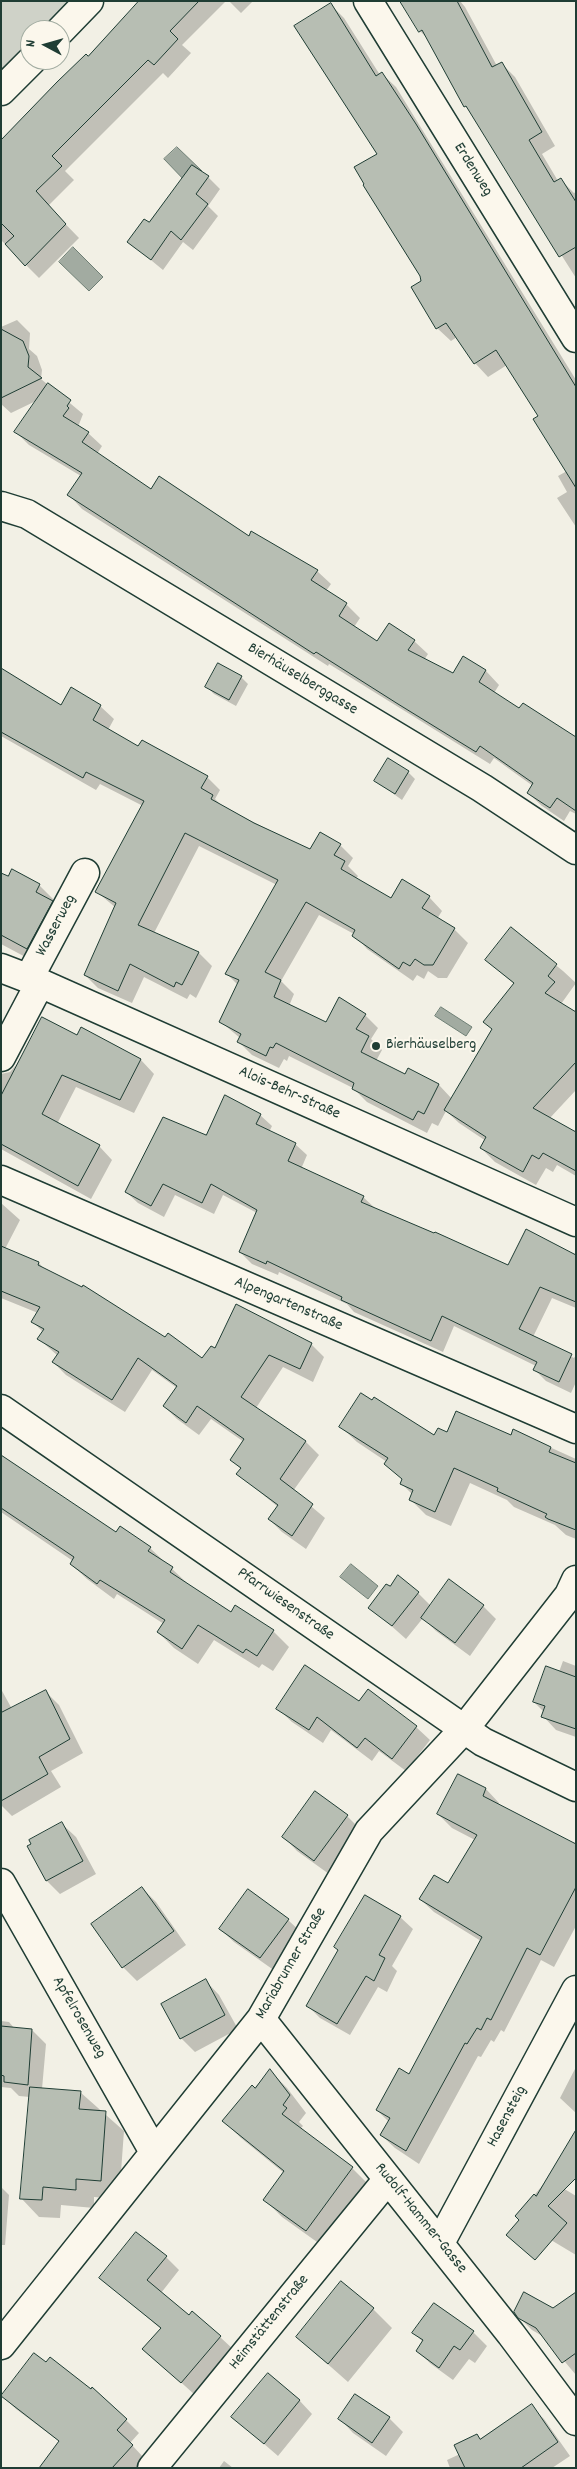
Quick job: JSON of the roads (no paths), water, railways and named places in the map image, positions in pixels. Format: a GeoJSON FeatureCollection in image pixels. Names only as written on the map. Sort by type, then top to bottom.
{"type":"FeatureCollection","features":[{"type":"Feature","properties":{"kind":"street"},"geometry":{"type":"LineString","coordinates":[[70,21],[89,1]]}},
{"type":"Feature","properties":{"kind":"street","name":"Erdenweg"},"geometry":{"type":"LineString","coordinates":[[368,1],[576,338]]}},
{"type":"Feature","properties":{"kind":"street"},"geometry":{"type":"LineString","coordinates":[[1,91],[22,70]]}},
{"type":"Feature","properties":{"kind":"street","name":"Bierhäuselberggasse"},"geometry":{"type":"LineString","coordinates":[[1,486],[27,514]]}},
{"type":"Feature","properties":{"kind":"street","name":"Bierhäuselberggasse"},"geometry":{"type":"LineString","coordinates":[[1,506],[27,514],[482,788],[576,850]]}},
{"type":"Feature","properties":{"kind":"street","name":"Wasserweg"},"geometry":{"type":"LineString","coordinates":[[1,1057],[85,873]]}},
{"type":"Feature","properties":{"kind":"street","name":"Alois-Behr-Straße"},"geometry":{"type":"LineString","coordinates":[[1,968],[35,981],[576,1222]]}},
{"type":"Feature","properties":{"kind":"street","name":"Alpengartenstraße"},"geometry":{"type":"LineString","coordinates":[[1,1180],[576,1429]]}},
{"type":"Feature","properties":{"kind":"street","name":"Pfarrwiesenstraße"},"geometry":{"type":"LineString","coordinates":[[1,1409],[483,1742],[576,1787]]}},
{"type":"Feature","properties":{"kind":"street","name":"Mariabrunner Straße"},"geometry":{"type":"LineString","coordinates":[[1,2345],[261,2019],[369,1831],[465,1728],[569,1595],[576,1580]]}},
{"type":"Feature","properties":{"kind":"street","name":"Apfelrosenweg"},"geometry":{"type":"LineString","coordinates":[[1,1883],[154,2152]]}},
{"type":"Feature","properties":{"kind":"street","name":"Hasensteig"},"geometry":{"type":"LineString","coordinates":[[440,2244],[576,1990]]}},
{"type":"Feature","properties":{"kind":"street","name":"Rudolf-Hammer-Gasse"},"geometry":{"type":"LineString","coordinates":[[261,2019],[440,2244],[576,2421]]}},
{"type":"Feature","properties":{"kind":"street","name":"Heimstättenstraße"},"geometry":{"type":"LineString","coordinates":[[152,2468],[388,2179]]}},
{"type":"Feature","properties":{"kind":"place","name":"Bierhäuselberg"},"geometry":{"type":"Point","coordinates":[376,1046]}}]}
